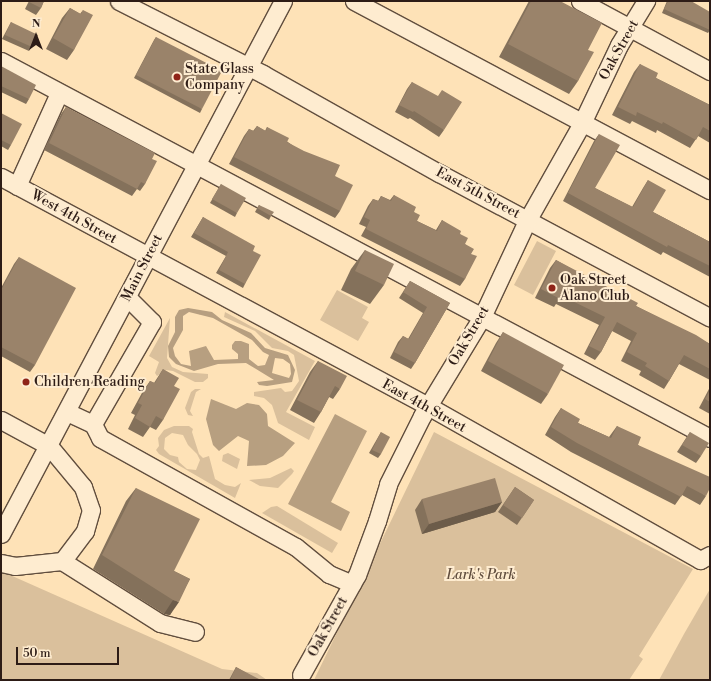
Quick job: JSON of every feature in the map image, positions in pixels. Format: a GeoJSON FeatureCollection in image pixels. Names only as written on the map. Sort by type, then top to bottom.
{"type":"FeatureCollection","features":[{"type":"Feature","properties":{"kind":"street","name":"East 5th Street"},"geometry":{"type":"LineString","coordinates":[[119,1],[248,67],[710,318]]}},
{"type":"Feature","properties":{"kind":"street","name":"Main Street"},"geometry":{"type":"LineString","coordinates":[[1,534],[67,412],[147,256],[283,1]]}},
{"type":"Feature","properties":{"kind":"street"},"geometry":{"type":"LineString","coordinates":[[354,1],[710,190]]}},
{"type":"Feature","properties":{"kind":"street"},"geometry":{"type":"LineString","coordinates":[[580,1],[710,71]]}},
{"type":"Feature","properties":{"kind":"street","name":"Oak Street"},"geometry":{"type":"LineString","coordinates":[[301,675],[352,584],[377,521],[388,484],[428,406],[482,318],[528,220],[582,123],[630,28],[646,1]]}},
{"type":"Feature","properties":{"kind":"street"},"geometry":{"type":"LineString","coordinates":[[1,61],[710,438]]}},
{"type":"Feature","properties":{"kind":"street"},"geometry":{"type":"LineString","coordinates":[[17,186],[59,93]]}},
{"type":"Feature","properties":{"kind":"street","name":"West 4th Street"},"geometry":{"type":"LineString","coordinates":[[1,177],[147,256]]}},
{"type":"Feature","properties":{"kind":"street","name":"East 4th Street"},"geometry":{"type":"LineString","coordinates":[[147,256],[428,406],[705,557]]}},
{"type":"Feature","properties":{"kind":"street"},"geometry":{"type":"LineString","coordinates":[[94,424],[152,322],[127,297]]}},
{"type":"Feature","properties":{"kind":"street"},"geometry":{"type":"LineString","coordinates":[[67,412],[94,424],[100,438],[296,547],[329,574],[352,584]]}},
{"type":"Feature","properties":{"kind":"street"},"geometry":{"type":"LineString","coordinates":[[1,420],[49,446],[83,487],[91,510],[85,532],[62,561]]}},
{"type":"Feature","properties":{"kind":"street"},"geometry":{"type":"LineString","coordinates":[[1,563],[15,566],[62,561],[160,623],[195,632]]}},
{"type":"Feature","properties":{"kind":"green space"},"geometry":{"type":"Polygon","coordinates":[[[537,241],[556,251],[533,295],[514,285],[537,241]]]}},
{"type":"Feature","properties":{"kind":"green space"},"geometry":{"type":"Polygon","coordinates":[[[337,290],[368,307],[362,318],[369,322],[358,341],[320,320],[337,290]]]}},
{"type":"Feature","properties":{"kind":"green space"},"geometry":{"type":"Polygon","coordinates":[[[225,312],[315,361],[286,412],[315,427],[309,440],[278,423],[272,405],[264,398],[254,396],[254,392],[281,388],[285,392],[292,391],[299,381],[294,355],[288,351],[272,348],[255,331],[224,317],[225,312]]]}},
{"type":"Feature","properties":{"kind":"green space"},"geometry":{"type":"Polygon","coordinates":[[[170,318],[167,358],[172,367],[183,372],[208,374],[208,378],[203,382],[195,382],[173,371],[166,370],[157,376],[155,373],[159,362],[149,356],[170,318]]]}},
{"type":"Feature","properties":{"kind":"green space"},"geometry":{"type":"Polygon","coordinates":[[[195,389],[201,389],[196,392],[190,411],[193,416],[188,415],[185,408],[191,392],[195,389]]]}},
{"type":"Feature","properties":{"kind":"green space"},"geometry":{"type":"Polygon","coordinates":[[[174,426],[189,426],[193,429],[192,432],[199,454],[203,458],[209,456],[215,479],[225,485],[235,487],[241,483],[235,498],[159,454],[156,450],[159,446],[158,438],[164,430],[174,426]],[[172,433],[165,438],[164,449],[170,455],[178,457],[179,462],[187,469],[196,470],[200,460],[197,454],[188,445],[183,435],[172,433]]]}},
{"type":"Feature","properties":{"kind":"green space","name":"Lark's Park"},"geometry":{"type":"Polygon","coordinates":[[[434,432],[693,569],[639,656],[643,659],[629,680],[314,680],[434,432]]]}},
{"type":"Feature","properties":{"kind":"green space"},"geometry":{"type":"Polygon","coordinates":[[[228,453],[240,459],[237,469],[222,461],[223,455],[228,453]]]}},
{"type":"Feature","properties":{"kind":"green space"},"geometry":{"type":"Polygon","coordinates":[[[291,468],[294,471],[278,488],[260,486],[249,480],[270,478],[291,468]]]}},
{"type":"Feature","properties":{"kind":"green space"},"geometry":{"type":"Polygon","coordinates":[[[277,506],[338,543],[332,553],[262,513],[271,507],[277,506]]]}},
{"type":"Feature","properties":{"kind":"green space"},"geometry":{"type":"Polygon","coordinates":[[[1,571],[222,669],[257,673],[267,680],[1,680],[1,571]]]}},
{"type":"Feature","properties":{"kind":"green space"},"geometry":{"type":"Polygon","coordinates":[[[710,589],[710,680],[659,680],[684,634],[710,589]]]}},
{"type":"Feature","properties":{"kind":"shaded area"},"geometry":{"type":"Polygon","coordinates":[[[188,308],[212,312],[222,320],[251,333],[265,348],[288,355],[295,370],[292,382],[267,386],[259,385],[257,382],[274,380],[246,363],[218,364],[194,371],[176,364],[169,357],[168,346],[175,332],[175,317],[179,310],[188,308]],[[189,312],[183,316],[183,330],[173,348],[175,356],[181,364],[191,366],[189,351],[206,346],[214,360],[238,359],[238,354],[232,349],[232,345],[235,341],[241,341],[249,344],[249,359],[258,366],[265,365],[269,355],[263,352],[252,340],[213,318],[189,312]],[[275,358],[272,373],[289,378],[291,374],[290,364],[283,359],[275,358]]]}},
{"type":"Feature","properties":{"kind":"shaded area"},"geometry":{"type":"Polygon","coordinates":[[[211,399],[236,409],[247,403],[259,405],[267,414],[268,426],[295,443],[283,456],[266,465],[247,466],[249,441],[238,436],[219,451],[213,445],[206,419],[211,399]]]}},
{"type":"Feature","properties":{"kind":"shaded area"},"geometry":{"type":"Polygon","coordinates":[[[335,414],[367,431],[331,502],[350,512],[341,531],[288,504],[335,414]]]}},
{"type":"Feature","properties":{"kind":"building"},"geometry":{"type":"Polygon","coordinates":[[[44,1],[41,8],[29,2],[44,1]]]}},
{"type":"Feature","properties":{"kind":"building"},"geometry":{"type":"Polygon","coordinates":[[[531,1],[560,1],[602,23],[588,50],[594,52],[578,81],[508,44],[531,1]]]}},
{"type":"Feature","properties":{"kind":"building"},"geometry":{"type":"Polygon","coordinates":[[[668,1],[691,1],[710,12],[710,30],[664,9],[668,1]]]}},
{"type":"Feature","properties":{"kind":"building"},"geometry":{"type":"Polygon","coordinates":[[[70,8],[81,14],[83,10],[93,15],[74,50],[53,38],[70,8]]]}},
{"type":"Feature","properties":{"kind":"building"},"geometry":{"type":"Polygon","coordinates":[[[11,22],[38,35],[32,47],[5,35],[11,22]]]}},
{"type":"Feature","properties":{"kind":"building","name":"State Glass Company"},"geometry":{"type":"Polygon","coordinates":[[[156,37],[222,71],[202,109],[136,75],[156,37]]]}},
{"type":"Feature","properties":{"kind":"building"},"geometry":{"type":"Polygon","coordinates":[[[640,64],[658,73],[656,78],[710,105],[710,131],[703,127],[696,140],[663,122],[662,124],[637,112],[636,116],[618,107],[640,64]]]}},
{"type":"Feature","properties":{"kind":"building"},"geometry":{"type":"Polygon","coordinates":[[[1,66],[36,85],[29,99],[1,86],[1,66]]]}},
{"type":"Feature","properties":{"kind":"building"},"geometry":{"type":"Polygon","coordinates":[[[412,82],[438,96],[442,90],[462,102],[444,130],[414,111],[413,112],[399,105],[412,82]]]}},
{"type":"Feature","properties":{"kind":"building"},"geometry":{"type":"Polygon","coordinates":[[[66,107],[155,153],[152,159],[157,161],[145,184],[141,182],[137,189],[49,143],[66,107]]]}},
{"type":"Feature","properties":{"kind":"building"},"geometry":{"type":"Polygon","coordinates":[[[1,113],[22,124],[11,145],[1,140],[1,113]]]}},
{"type":"Feature","properties":{"kind":"building"},"geometry":{"type":"Polygon","coordinates":[[[257,126],[266,131],[267,127],[289,138],[287,142],[304,151],[340,165],[335,176],[353,185],[340,211],[234,157],[249,129],[254,131],[257,126]]]}},
{"type":"Feature","properties":{"kind":"building"},"geometry":{"type":"Polygon","coordinates":[[[599,134],[620,145],[595,188],[633,207],[648,180],[666,190],[653,212],[710,242],[710,266],[668,245],[667,247],[568,193],[599,134]]]}},
{"type":"Feature","properties":{"kind":"building"},"geometry":{"type":"Polygon","coordinates":[[[221,184],[246,198],[237,213],[212,199],[221,184]]]}},
{"type":"Feature","properties":{"kind":"building"},"geometry":{"type":"Polygon","coordinates":[[[394,195],[416,207],[414,212],[420,215],[417,221],[437,231],[442,220],[461,231],[460,234],[468,238],[465,244],[474,249],[471,254],[477,256],[465,279],[366,229],[370,220],[364,217],[373,199],[379,201],[381,196],[391,201],[394,195]]]}},
{"type":"Feature","properties":{"kind":"building"},"geometry":{"type":"Polygon","coordinates":[[[259,205],[274,212],[271,216],[257,208],[259,205]]]}},
{"type":"Feature","properties":{"kind":"building"},"geometry":{"type":"Polygon","coordinates":[[[203,217],[255,246],[253,251],[261,255],[245,284],[219,270],[228,252],[194,233],[203,217]]]}},
{"type":"Feature","properties":{"kind":"building"},"geometry":{"type":"Polygon","coordinates":[[[365,250],[394,264],[384,285],[355,271],[365,250]]]}},
{"type":"Feature","properties":{"kind":"building"},"geometry":{"type":"Polygon","coordinates":[[[19,257],[76,288],[35,365],[1,347],[1,290],[19,257]]]}},
{"type":"Feature","properties":{"kind":"building"},"geometry":{"type":"Polygon","coordinates":[[[556,260],[638,303],[636,306],[696,335],[710,344],[710,369],[684,355],[669,381],[645,366],[647,363],[627,352],[637,333],[617,322],[601,352],[589,346],[605,317],[562,296],[560,299],[541,289],[556,260]]]}},
{"type":"Feature","properties":{"kind":"building"},"geometry":{"type":"Polygon","coordinates":[[[410,281],[450,303],[415,363],[394,352],[403,336],[409,339],[427,307],[403,292],[410,281]]]}},
{"type":"Feature","properties":{"kind":"building"},"geometry":{"type":"Polygon","coordinates":[[[503,332],[564,365],[548,394],[488,361],[503,332]]]}},
{"type":"Feature","properties":{"kind":"building"},"geometry":{"type":"Polygon","coordinates":[[[318,361],[347,376],[340,389],[335,386],[321,412],[297,400],[318,361]]]}},
{"type":"Feature","properties":{"kind":"building"},"geometry":{"type":"Polygon","coordinates":[[[163,369],[179,378],[174,386],[180,389],[163,420],[156,416],[150,427],[135,418],[142,405],[138,403],[150,381],[155,383],[163,369]]]}},
{"type":"Feature","properties":{"kind":"building"},"geometry":{"type":"Polygon","coordinates":[[[710,390],[710,402],[705,399],[710,390]]]}},
{"type":"Feature","properties":{"kind":"building"},"geometry":{"type":"Polygon","coordinates":[[[561,408],[580,419],[578,423],[611,438],[617,426],[641,437],[638,445],[710,477],[710,488],[706,496],[687,486],[681,497],[577,443],[551,427],[561,408]]]}},
{"type":"Feature","properties":{"kind":"building"},"geometry":{"type":"Polygon","coordinates":[[[381,432],[390,437],[381,454],[372,450],[381,432]]]}},
{"type":"Feature","properties":{"kind":"building"},"geometry":{"type":"Polygon","coordinates":[[[690,432],[709,443],[701,456],[682,445],[690,432]]]}},
{"type":"Feature","properties":{"kind":"building"},"geometry":{"type":"Polygon","coordinates":[[[495,478],[502,502],[429,524],[422,499],[495,478]]]}},
{"type":"Feature","properties":{"kind":"building"},"geometry":{"type":"Polygon","coordinates":[[[515,487],[534,500],[522,518],[503,505],[515,487]]]}},
{"type":"Feature","properties":{"kind":"building"},"geometry":{"type":"Polygon","coordinates":[[[136,488],[200,519],[174,571],[190,579],[179,602],[173,600],[102,555],[136,488]]]}},
{"type":"Feature","properties":{"kind":"building"},"geometry":{"type":"Polygon","coordinates":[[[236,667],[259,679],[230,680],[236,667]]]}},
{"type":"Feature","properties":{"kind":"place","name":"State Glass Company"},"geometry":{"type":"Point","coordinates":[177,77]}},
{"type":"Feature","properties":{"kind":"place","name":"Oak Street Alano Club"},"geometry":{"type":"Point","coordinates":[552,288]}},
{"type":"Feature","properties":{"kind":"place","name":"Children Reading"},"geometry":{"type":"Point","coordinates":[26,382]}}]}
